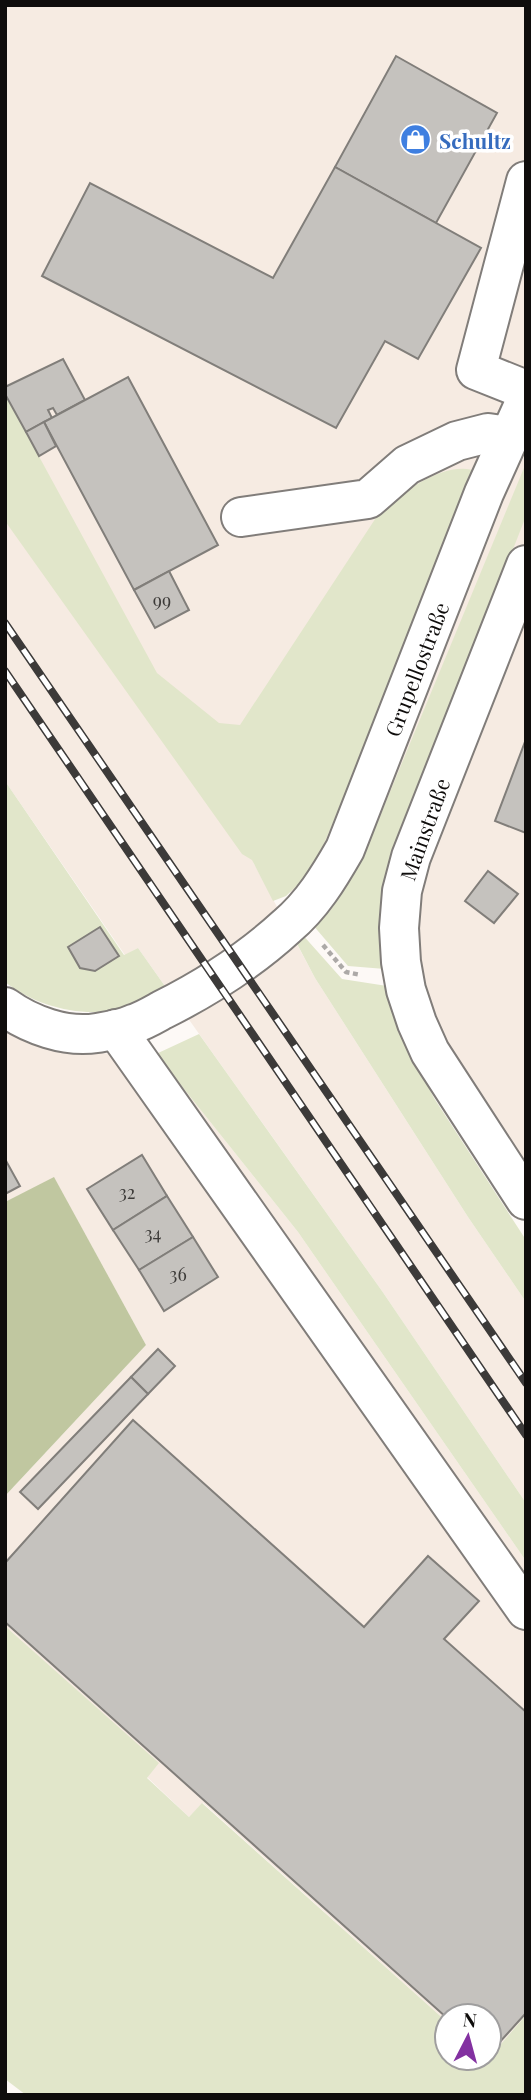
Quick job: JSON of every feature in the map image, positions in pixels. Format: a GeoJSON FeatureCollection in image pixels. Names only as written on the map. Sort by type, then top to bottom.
{"type":"FeatureCollection","features":[{"type":"Feature","properties":{"kind":"street"},"geometry":{"type":"LineString","coordinates":[[526,181],[476,370],[526,390]]}},
{"type":"Feature","properties":{"kind":"street","name":"Grupellostraße"},"geometry":{"type":"LineString","coordinates":[[293,920],[325,883],[345,849],[479,505],[526,400]]}},
{"type":"Feature","properties":{"kind":"street"},"geometry":{"type":"LineString","coordinates":[[241,517],[368,499],[407,465],[457,441],[488,433],[509,436]]}},
{"type":"Feature","properties":{"kind":"street","name":"Mainstraße"},"geometry":{"type":"LineString","coordinates":[[526,565],[518,608],[411,856],[402,891],[399,928],[401,962],[416,1023],[430,1052],[526,1200]]}},
{"type":"Feature","properties":{"kind":"street"},"geometry":{"type":"LineString","coordinates":[[5,1007],[17,1016],[60,1031],[94,1034],[134,1024],[177,1003],[234,967],[293,920]]}},
{"type":"Feature","properties":{"kind":"street"},"geometry":{"type":"LineString","coordinates":[[116,1029],[526,1610]]}},
{"type":"Feature","properties":{"kind":"path"},"geometry":{"type":"LineString","coordinates":[[293,920],[346,972],[405,983]]}},
{"type":"Feature","properties":{"kind":"shaded area"},"geometry":{"type":"Polygon","coordinates":[[[5,5],[526,5],[526,1169],[385,970],[253,862],[315,978],[468,1217],[526,1302],[526,1503],[382,1291],[138,948],[125,955],[5,781],[5,5]]]}},
{"type":"Feature","properties":{"kind":"shaded area"},"geometry":{"type":"Polygon","coordinates":[[[5,1028],[64,1049],[111,1054],[156,1054],[298,1232],[526,1561],[526,2015],[503,2042],[503,2002],[433,2002],[433,2009],[203,1803],[189,1817],[147,1777],[158,1763],[5,1626],[5,1496],[146,1345],[54,1178],[5,1202],[5,1028]]]}},
{"type":"Feature","properties":{"kind":"green space"},"geometry":{"type":"Polygon","coordinates":[[[5,394],[157,673],[219,723],[240,725],[383,507],[416,485],[443,472],[468,469],[480,473],[313,870],[286,896],[273,901],[252,860],[242,854],[5,521],[5,394]]]}},
{"type":"Feature","properties":{"kind":"green space"},"geometry":{"type":"Polygon","coordinates":[[[526,463],[526,516],[421,785],[385,969],[348,966],[312,924],[330,911],[361,862],[526,463]]]}},
{"type":"Feature","properties":{"kind":"green space"},"geometry":{"type":"Polygon","coordinates":[[[5,781],[124,955],[138,948],[167,989],[132,1006],[83,1012],[49,1005],[5,982],[5,781]]]}},
{"type":"Feature","properties":{"kind":"green space"},"geometry":{"type":"Polygon","coordinates":[[[301,933],[342,979],[387,986],[398,1026],[434,1098],[526,1240],[526,1302],[468,1217],[315,978],[295,940],[301,933]]]}},
{"type":"Feature","properties":{"kind":"green space"},"geometry":{"type":"Polygon","coordinates":[[[199,1034],[382,1291],[526,1503],[526,1561],[298,1232],[156,1054],[199,1034]]]}},
{"type":"Feature","properties":{"kind":"green space"},"geometry":{"type":"Polygon","coordinates":[[[54,1177],[146,1345],[5,1496],[5,1202],[54,1177]]]}},
{"type":"Feature","properties":{"kind":"green space"},"geometry":{"type":"Polygon","coordinates":[[[5,1626],[159,1763],[147,1778],[189,1817],[202,1803],[433,2009],[433,2072],[503,2072],[503,2042],[526,2015],[526,2095],[26,2095],[5,2079],[5,1626]]]}},
{"type":"Feature","properties":{"kind":"building","name":"Schultz"},"geometry":{"type":"Polygon","coordinates":[[[396,56],[497,113],[436,223],[335,167],[396,56]]]}},
{"type":"Feature","properties":{"kind":"building"},"geometry":{"type":"Polygon","coordinates":[[[335,167],[481,248],[418,359],[385,341],[336,428],[42,276],[90,183],[273,278],[335,167]]]}},
{"type":"Feature","properties":{"kind":"building"},"geometry":{"type":"Polygon","coordinates":[[[63,359],[85,400],[57,415],[53,408],[48,410],[52,418],[26,432],[5,394],[5,387],[63,359]]]}},
{"type":"Feature","properties":{"kind":"building"},"geometry":{"type":"Polygon","coordinates":[[[128,377],[218,545],[134,590],[44,422],[128,377]]]}},
{"type":"Feature","properties":{"kind":"building"},"geometry":{"type":"Polygon","coordinates":[[[44,422],[56,446],[39,456],[26,432],[44,422]]]}},
{"type":"Feature","properties":{"kind":"building"},"geometry":{"type":"Polygon","coordinates":[[[169,571],[189,610],[155,628],[134,590],[169,571]]]}},
{"type":"Feature","properties":{"kind":"building"},"geometry":{"type":"Polygon","coordinates":[[[526,739],[526,833],[495,821],[526,739]]]}},
{"type":"Feature","properties":{"kind":"building"},"geometry":{"type":"Polygon","coordinates":[[[488,871],[518,894],[494,923],[465,901],[488,871]]]}},
{"type":"Feature","properties":{"kind":"building"},"geometry":{"type":"Polygon","coordinates":[[[100,927],[119,956],[95,971],[80,968],[68,947],[100,927]]]}},
{"type":"Feature","properties":{"kind":"building"},"geometry":{"type":"Polygon","coordinates":[[[142,1155],[167,1196],[113,1230],[87,1189],[142,1155]]]}},
{"type":"Feature","properties":{"kind":"building"},"geometry":{"type":"Polygon","coordinates":[[[5,1159],[20,1186],[5,1194],[5,1159]]]}},
{"type":"Feature","properties":{"kind":"building"},"geometry":{"type":"Polygon","coordinates":[[[167,1196],[193,1237],[139,1270],[113,1230],[167,1196]]]}},
{"type":"Feature","properties":{"kind":"building"},"geometry":{"type":"Polygon","coordinates":[[[193,1237],[218,1277],[164,1311],[139,1270],[193,1237]]]}},
{"type":"Feature","properties":{"kind":"building"},"geometry":{"type":"Polygon","coordinates":[[[158,1349],[175,1366],[148,1394],[131,1377],[158,1349]]]}},
{"type":"Feature","properties":{"kind":"building"},"geometry":{"type":"Polygon","coordinates":[[[131,1377],[148,1394],[38,1509],[20,1492],[131,1377]]]}},
{"type":"Feature","properties":{"kind":"building"},"geometry":{"type":"Polygon","coordinates":[[[133,1420],[364,1627],[428,1556],[479,1601],[444,1639],[526,1712],[526,2013],[503,2038],[503,2002],[433,2002],[433,2005],[5,1622],[5,1563],[133,1420]]]}},
{"type":"Feature","properties":{"kind":"railway"},"geometry":{"type":"LineString","coordinates":[[5,623],[526,1383]]}},
{"type":"Feature","properties":{"kind":"railway"},"geometry":{"type":"LineString","coordinates":[[5,671],[526,1435]]}},
{"type":"Feature","properties":{"kind":"place","name":"Schultz"},"geometry":{"type":"Point","coordinates":[416,140]}}]}
